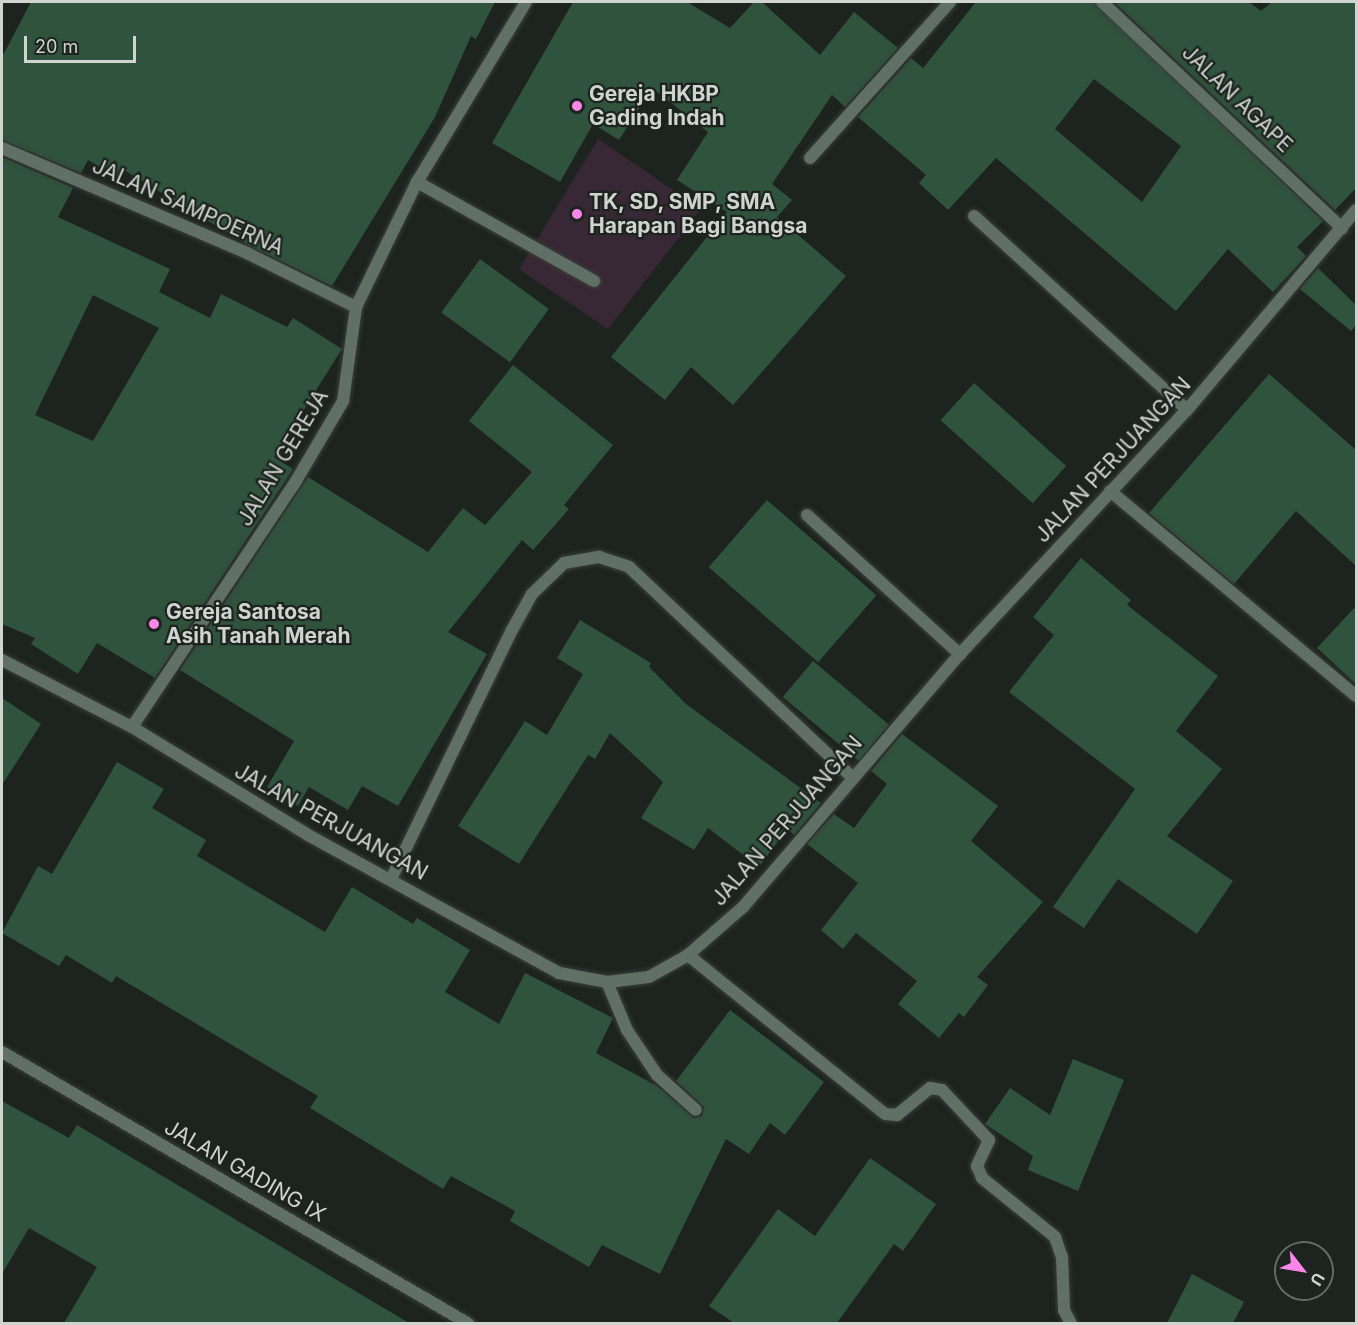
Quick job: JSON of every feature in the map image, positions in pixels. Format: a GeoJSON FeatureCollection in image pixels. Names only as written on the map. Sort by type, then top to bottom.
{"type":"FeatureCollection","features":[{"type":"Feature","properties":{"kind":"street","name":"JALAN GEREJA"},"geometry":{"type":"LineString","coordinates":[[132,727],[293,486],[343,401],[356,307],[417,182],[526,2]]}},
{"type":"Feature","properties":{"kind":"street"},"geometry":{"type":"LineString","coordinates":[[810,158],[950,2]]}},
{"type":"Feature","properties":{"kind":"street","name":"JALAN AGAPE"},"geometry":{"type":"LineString","coordinates":[[1102,2],[1342,228]]}},
{"type":"Feature","properties":{"kind":"street","name":"JALAN SAMPOERNA"},"geometry":{"type":"LineString","coordinates":[[2,148],[247,253],[356,307]]}},
{"type":"Feature","properties":{"kind":"street"},"geometry":{"type":"LineString","coordinates":[[417,182],[594,281]]}},
{"type":"Feature","properties":{"kind":"street","name":"JALAN PERJUANGAN"},"geometry":{"type":"LineString","coordinates":[[2,660],[132,727],[308,835],[559,974],[607,982],[650,977],[688,955],[743,907],[852,777],[960,654],[1187,410],[1356,210]]}},
{"type":"Feature","properties":{"kind":"street"},"geometry":{"type":"LineString","coordinates":[[974,216],[1187,410]]}},
{"type":"Feature","properties":{"kind":"street"},"geometry":{"type":"LineString","coordinates":[[1110,491],[1356,696]]}},
{"type":"Feature","properties":{"kind":"street"},"geometry":{"type":"LineString","coordinates":[[807,515],[960,654]]}},
{"type":"Feature","properties":{"kind":"street"},"geometry":{"type":"LineString","coordinates":[[391,879],[512,630],[532,594],[564,563],[599,557],[629,567],[852,777]]}},
{"type":"Feature","properties":{"kind":"street"},"geometry":{"type":"LineString","coordinates":[[688,955],[885,1114],[897,1115],[930,1088],[942,1090],[989,1140],[977,1166],[982,1178],[1055,1237],[1062,1257],[1064,1310],[1071,1323]]}},
{"type":"Feature","properties":{"kind":"street"},"geometry":{"type":"LineString","coordinates":[[607,982],[627,1030],[657,1075],[696,1110]]}},
{"type":"Feature","properties":{"kind":"street","name":"JALAN GADING IX"},"geometry":{"type":"LineString","coordinates":[[2,1052],[469,1323]]}},
{"type":"Feature","properties":{"kind":"shaded area"},"geometry":{"type":"Polygon","coordinates":[[[598,139],[701,209],[608,329],[519,269],[598,139]]]}},
{"type":"Feature","properties":{"kind":"building"},"geometry":{"type":"Polygon","coordinates":[[[31,2],[495,2],[476,39],[471,36],[435,117],[332,286],[246,244],[124,170],[119,178],[88,160],[81,173],[2,140],[2,57],[31,2]]]}},
{"type":"Feature","properties":{"kind":"building"},"geometry":{"type":"Polygon","coordinates":[[[573,2],[687,2],[730,28],[754,2],[762,2],[820,55],[854,12],[898,48],[845,107],[832,95],[772,184],[792,200],[777,217],[846,276],[733,405],[691,367],[665,400],[611,357],[727,212],[677,180],[708,132],[652,88],[619,140],[593,124],[560,182],[492,143],[573,2]]]}},
{"type":"Feature","properties":{"kind":"building"},"geometry":{"type":"Polygon","coordinates":[[[976,2],[1094,2],[1323,221],[1297,247],[1306,256],[1273,292],[1228,249],[1176,311],[996,158],[948,210],[919,183],[926,175],[858,117],[911,58],[923,68],[976,2]],[[1094,79],[1055,129],[1142,202],[1181,146],[1094,79]]]}},
{"type":"Feature","properties":{"kind":"building"},"geometry":{"type":"Polygon","coordinates":[[[1114,2],[1249,2],[1261,11],[1272,2],[1356,2],[1356,188],[1335,210],[1114,2]]]}},
{"type":"Feature","properties":{"kind":"building"},"geometry":{"type":"Polygon","coordinates":[[[2,157],[73,188],[58,217],[170,269],[159,292],[210,318],[221,294],[287,327],[293,318],[342,349],[274,457],[293,469],[155,678],[97,643],[78,674],[31,644],[35,638],[2,624],[2,157]],[[93,295],[35,415],[93,441],[159,328],[93,295]]]}},
{"type":"Feature","properties":{"kind":"building"},"geometry":{"type":"Polygon","coordinates":[[[480,259],[549,309],[510,362],[441,312],[480,259]]]}},
{"type":"Feature","properties":{"kind":"building"},"geometry":{"type":"Polygon","coordinates":[[[1318,268],[1356,305],[1356,325],[1351,331],[1300,289],[1318,268]]]}},
{"type":"Feature","properties":{"kind":"building"},"geometry":{"type":"Polygon","coordinates":[[[513,365],[613,445],[564,505],[569,509],[533,550],[522,540],[448,632],[487,654],[398,806],[362,786],[348,810],[309,787],[298,806],[267,787],[294,741],[180,670],[308,477],[428,552],[463,508],[485,525],[532,472],[469,421],[513,365]]]}},
{"type":"Feature","properties":{"kind":"building"},"geometry":{"type":"Polygon","coordinates":[[[1269,374],[1356,450],[1356,566],[1296,511],[1234,584],[1149,513],[1269,374]]]}},
{"type":"Feature","properties":{"kind":"building"},"geometry":{"type":"Polygon","coordinates":[[[974,383],[1066,466],[1033,503],[941,420],[974,383]]]}},
{"type":"Feature","properties":{"kind":"building"},"geometry":{"type":"Polygon","coordinates":[[[767,500],[876,595],[818,662],[709,567],[767,500]]]}},
{"type":"Feature","properties":{"kind":"building"},"geometry":{"type":"Polygon","coordinates":[[[1081,558],[1131,600],[1127,605],[1218,676],[1176,731],[1222,769],[1167,836],[1233,881],[1197,934],[1118,879],[1084,928],[1053,907],[1135,789],[1009,692],[1054,635],[1033,617],[1081,558]]]}},
{"type":"Feature","properties":{"kind":"building"},"geometry":{"type":"Polygon","coordinates":[[[1356,606],[1356,684],[1317,648],[1356,606]]]}},
{"type":"Feature","properties":{"kind":"building"},"geometry":{"type":"Polygon","coordinates":[[[580,620],[651,663],[649,667],[686,704],[821,803],[794,835],[787,829],[759,867],[708,828],[694,850],[641,818],[663,782],[610,733],[595,759],[588,755],[519,864],[458,826],[525,721],[547,735],[583,674],[557,658],[580,620]]]}},
{"type":"Feature","properties":{"kind":"building"},"geometry":{"type":"Polygon","coordinates":[[[813,661],[889,725],[859,761],[783,697],[813,661]]]}},
{"type":"Feature","properties":{"kind":"building"},"geometry":{"type":"Polygon","coordinates":[[[2,698],[41,724],[2,785],[2,698]]]}},
{"type":"Feature","properties":{"kind":"building"},"geometry":{"type":"Polygon","coordinates":[[[902,734],[998,806],[971,841],[1043,902],[977,977],[988,985],[964,1017],[959,1013],[939,1038],[898,1004],[917,981],[856,933],[843,949],[821,930],[858,883],[807,844],[834,814],[854,828],[887,784],[871,771],[902,734]]]}},
{"type":"Feature","properties":{"kind":"building"},"geometry":{"type":"Polygon","coordinates":[[[117,762],[164,789],[152,808],[206,840],[197,856],[325,932],[352,887],[413,924],[417,918],[470,950],[445,992],[499,1024],[525,973],[613,1018],[596,1053],[657,1086],[694,1118],[702,1116],[704,1107],[676,1081],[730,1010],[824,1082],[785,1135],[770,1123],[749,1154],[726,1139],[660,1274],[602,1245],[589,1267],[510,1221],[515,1211],[451,1176],[443,1189],[310,1108],[318,1096],[116,976],[112,983],[66,955],[59,966],[2,933],[38,866],[52,874],[117,762]]]}},
{"type":"Feature","properties":{"kind":"building"},"geometry":{"type":"Polygon","coordinates":[[[1073,1059],[1124,1080],[1078,1191],[1028,1170],[1033,1156],[985,1124],[1010,1088],[1050,1115],[1073,1059]]]}},
{"type":"Feature","properties":{"kind":"building"},"geometry":{"type":"Polygon","coordinates":[[[2,1101],[69,1138],[77,1125],[409,1323],[64,1323],[97,1267],[29,1228],[2,1274],[2,1101]]]}},
{"type":"Feature","properties":{"kind":"building"},"geometry":{"type":"Polygon","coordinates":[[[870,1158],[936,1204],[903,1251],[894,1244],[837,1323],[734,1323],[709,1306],[778,1209],[815,1236],[870,1158]]]}},
{"type":"Feature","properties":{"kind":"building"},"geometry":{"type":"Polygon","coordinates":[[[1192,1274],[1244,1302],[1233,1323],[1167,1323],[1192,1274]]]}},
{"type":"Feature","properties":{"kind":"place","name":"Gereja HKBP Gading Indah"},"geometry":{"type":"Point","coordinates":[577,106]}},
{"type":"Feature","properties":{"kind":"place","name":"TK, SD, SMP, SMA Harapan Bagi Bangsa"},"geometry":{"type":"Point","coordinates":[577,214]}},
{"type":"Feature","properties":{"kind":"place","name":"Gereja Santosa Asih Tanah Merah"},"geometry":{"type":"Point","coordinates":[154,624]}}]}
